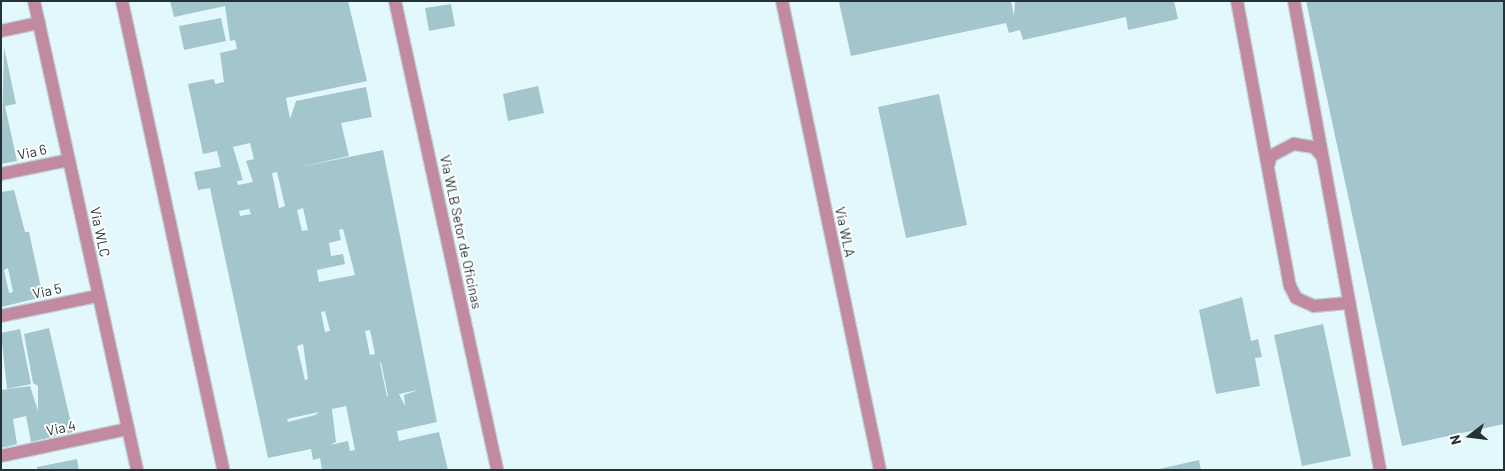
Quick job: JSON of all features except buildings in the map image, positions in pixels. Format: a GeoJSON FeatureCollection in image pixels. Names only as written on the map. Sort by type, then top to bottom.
{"type":"FeatureCollection","features":[{"type":"Feature","properties":{"kind":"street","name":"Via WLC"},"geometry":{"type":"LineString","coordinates":[[34,1],[137,470]]}},
{"type":"Feature","properties":{"kind":"street"},"geometry":{"type":"LineString","coordinates":[[122,1],[223,470]]}},
{"type":"Feature","properties":{"kind":"street","name":"Via WLB Setor de Oficinas"},"geometry":{"type":"LineString","coordinates":[[395,1],[497,470]]}},
{"type":"Feature","properties":{"kind":"street","name":"Via WLA"},"geometry":{"type":"LineString","coordinates":[[782,1],[880,470]]}},
{"type":"Feature","properties":{"kind":"street"},"geometry":{"type":"LineString","coordinates":[[1237,1],[1268,166],[1296,298],[1314,306],[1348,303]]}},
{"type":"Feature","properties":{"kind":"street"},"geometry":{"type":"LineString","coordinates":[[1294,1],[1380,470]]}},
{"type":"Feature","properties":{"kind":"street"},"geometry":{"type":"LineString","coordinates":[[1,31],[39,23]]}},
{"type":"Feature","properties":{"kind":"street"},"geometry":{"type":"LineString","coordinates":[[1268,166],[1278,151],[1294,144],[1314,148],[1321,155]]}},
{"type":"Feature","properties":{"kind":"street","name":"Via 6"},"geometry":{"type":"LineString","coordinates":[[1,174],[69,160]]}},
{"type":"Feature","properties":{"kind":"street","name":"Via 5"},"geometry":{"type":"LineString","coordinates":[[1,316],[98,296]]}},
{"type":"Feature","properties":{"kind":"street","name":"Via 4"},"geometry":{"type":"LineString","coordinates":[[1,456],[128,430]]}}]}
